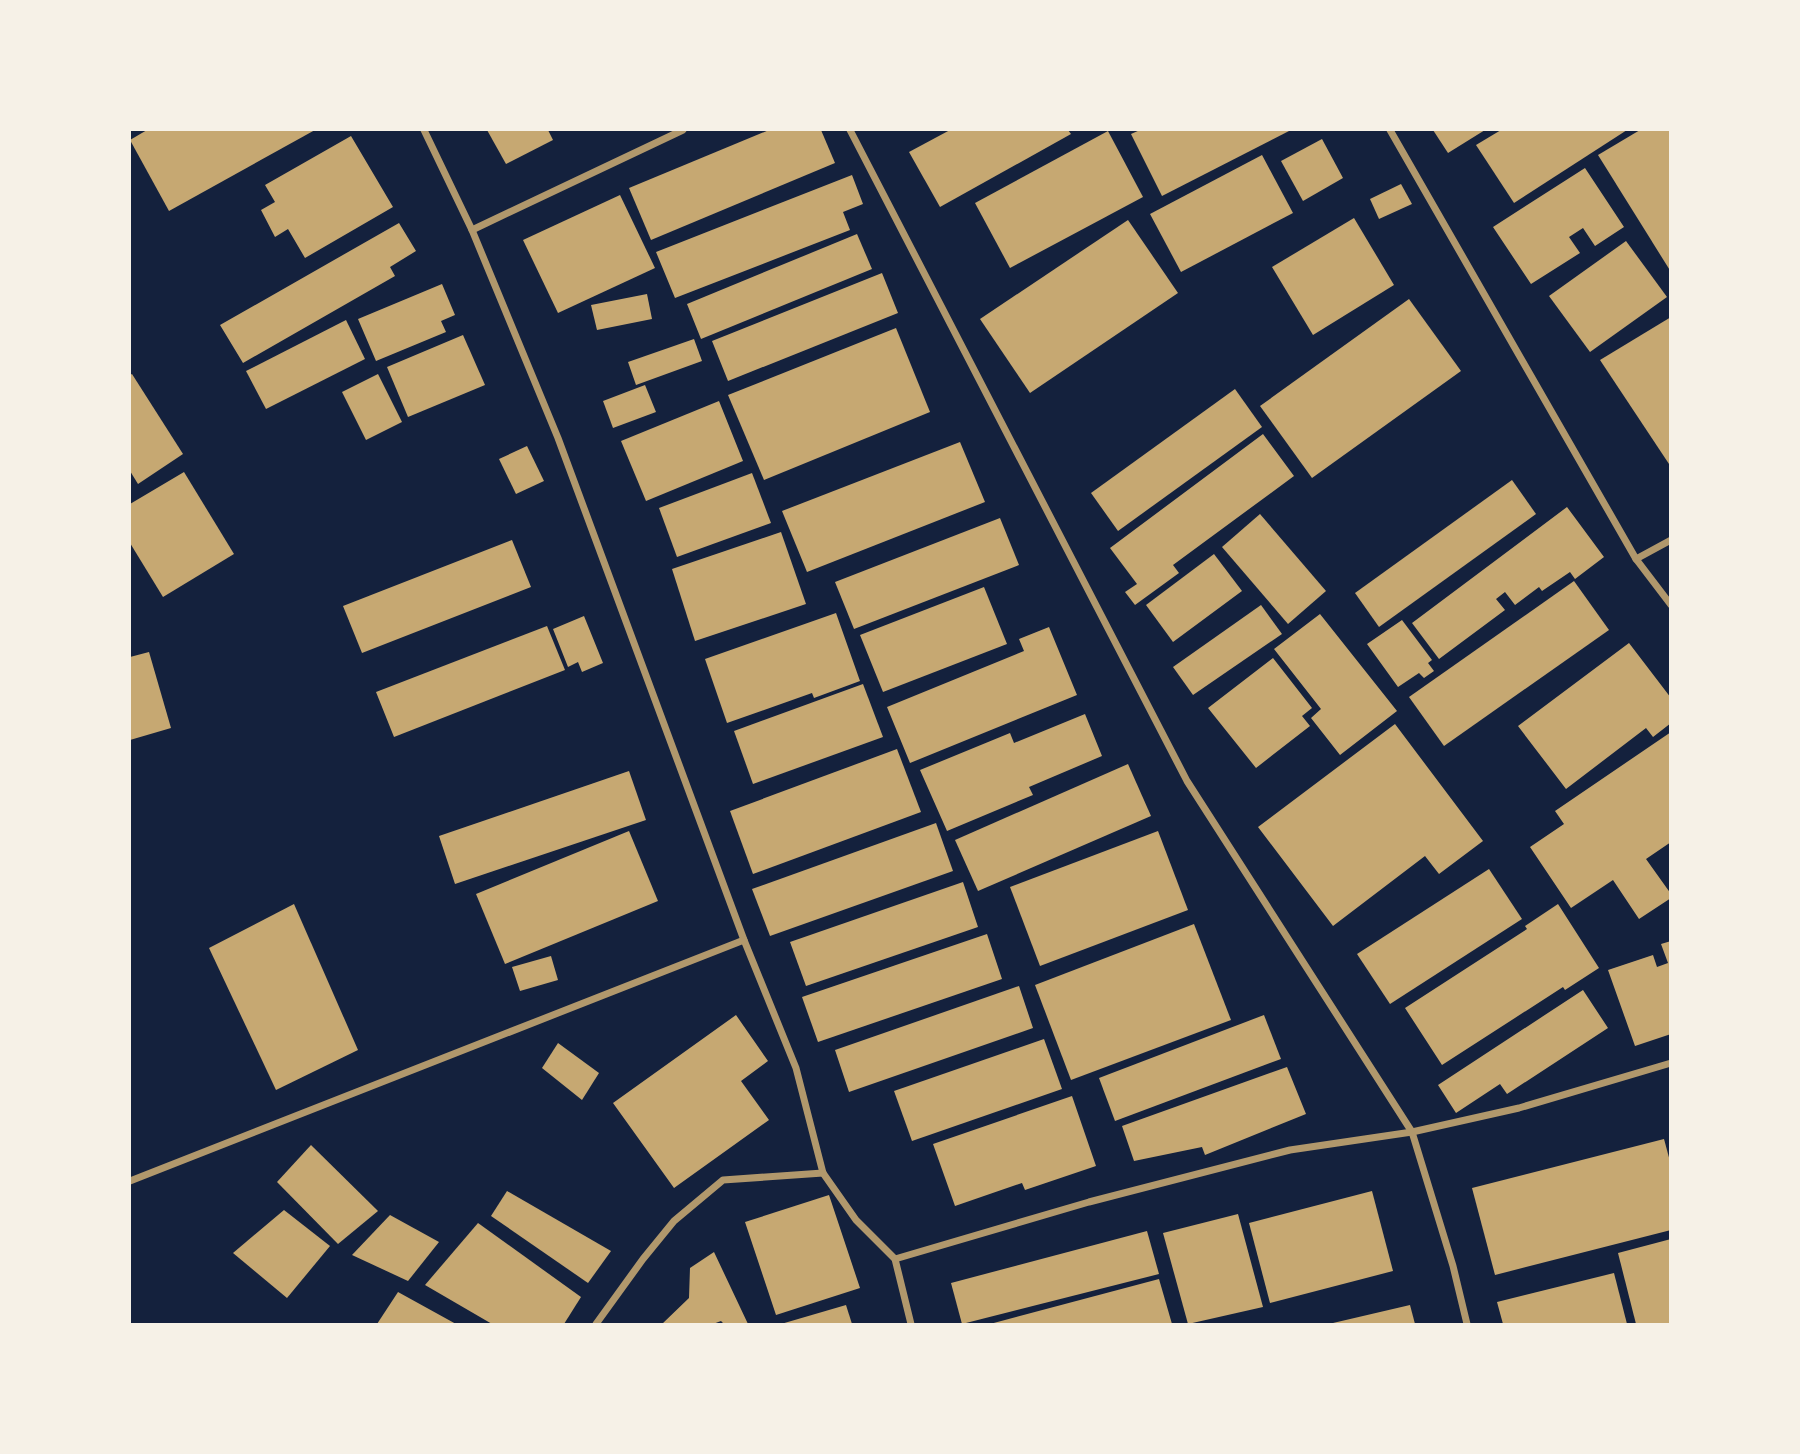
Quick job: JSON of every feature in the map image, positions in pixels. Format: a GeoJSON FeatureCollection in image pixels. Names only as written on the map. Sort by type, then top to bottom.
{"type":"FeatureCollection","features":[{"type":"Feature","properties":{"kind":"street"},"geometry":{"type":"LineString","coordinates":[[424,130],[472,230],[558,438],[744,940],[796,1068],[823,1173],[856,1220],[895,1259],[911,1325]]}},
{"type":"Feature","properties":{"kind":"street"},"geometry":{"type":"LineString","coordinates":[[472,230],[683,130]]}},
{"type":"Feature","properties":{"kind":"street"},"geometry":{"type":"LineString","coordinates":[[850,130],[1186,781],[1412,1132],[1467,1325]]}},
{"type":"Feature","properties":{"kind":"street"},"geometry":{"type":"LineString","coordinates":[[1390,130],[1636,559],[1671,605]]}},
{"type":"Feature","properties":{"kind":"street"},"geometry":{"type":"LineString","coordinates":[[1636,559],[1671,540]]}},
{"type":"Feature","properties":{"kind":"street"},"geometry":{"type":"LineString","coordinates":[[130,1181],[744,940]]}},
{"type":"Feature","properties":{"kind":"street"},"geometry":{"type":"LineString","coordinates":[[895,1259],[1089,1202],[1290,1150],[1412,1132],[1519,1108],[1671,1063]]}},
{"type":"Feature","properties":{"kind":"street"},"geometry":{"type":"LineString","coordinates":[[596,1325],[674,1221],[723,1180],[823,1173]]}},
{"type":"Feature","properties":{"kind":"building"},"geometry":{"type":"Polygon","coordinates":[[[147,130],[315,130],[169,211],[130,140],[147,130]]]}},
{"type":"Feature","properties":{"kind":"building"},"geometry":{"type":"Polygon","coordinates":[[[487,130],[548,130],[553,140],[506,164],[487,130]]]}},
{"type":"Feature","properties":{"kind":"building"},"geometry":{"type":"Polygon","coordinates":[[[769,130],[821,130],[835,163],[651,240],[629,188],[769,130]]]}},
{"type":"Feature","properties":{"kind":"building"},"geometry":{"type":"Polygon","coordinates":[[[950,130],[1068,130],[1071,134],[940,207],[909,152],[950,130]]]}},
{"type":"Feature","properties":{"kind":"building"},"geometry":{"type":"Polygon","coordinates":[[[1140,130],[1291,130],[1162,196],[1131,134],[1140,130]]]}},
{"type":"Feature","properties":{"kind":"building"},"geometry":{"type":"Polygon","coordinates":[[[1433,130],[1485,130],[1448,153],[1433,130]]]}},
{"type":"Feature","properties":{"kind":"building"},"geometry":{"type":"Polygon","coordinates":[[[1501,130],[1627,130],[1514,203],[1476,145],[1501,130]]]}},
{"type":"Feature","properties":{"kind":"building"},"geometry":{"type":"Polygon","coordinates":[[[1640,130],[1671,130],[1671,272],[1598,155],[1640,130]]]}},
{"type":"Feature","properties":{"kind":"building"},"geometry":{"type":"Polygon","coordinates":[[[1108,131],[1143,197],[1010,268],[975,203],[1108,131]]]}},
{"type":"Feature","properties":{"kind":"building"},"geometry":{"type":"Polygon","coordinates":[[[351,136],[393,207],[305,258],[288,229],[275,237],[261,210],[275,202],[265,185],[351,136]]]}},
{"type":"Feature","properties":{"kind":"building"},"geometry":{"type":"Polygon","coordinates":[[[1322,139],[1343,178],[1303,201],[1281,161],[1322,139]]]}},
{"type":"Feature","properties":{"kind":"building"},"geometry":{"type":"Polygon","coordinates":[[[1262,155],[1293,213],[1181,272],[1150,214],[1262,155]]]}},
{"type":"Feature","properties":{"kind":"building"},"geometry":{"type":"Polygon","coordinates":[[[1585,168],[1624,227],[1595,246],[1583,228],[1569,237],[1580,253],[1531,284],[1493,227],[1585,168]]]}},
{"type":"Feature","properties":{"kind":"building"},"geometry":{"type":"Polygon","coordinates":[[[852,175],[863,204],[843,212],[850,230],[675,298],[656,252],[852,175]]]}},
{"type":"Feature","properties":{"kind":"building"},"geometry":{"type":"Polygon","coordinates":[[[1401,184],[1412,204],[1379,219],[1370,199],[1401,184]]]}},
{"type":"Feature","properties":{"kind":"building"},"geometry":{"type":"Polygon","coordinates":[[[620,195],[655,268],[558,313],[523,240],[620,195]]]}},
{"type":"Feature","properties":{"kind":"building"},"geometry":{"type":"Polygon","coordinates":[[[1354,218],[1394,285],[1313,335],[1272,267],[1354,218]]]}},
{"type":"Feature","properties":{"kind":"building"},"geometry":{"type":"Polygon","coordinates":[[[1128,220],[1178,293],[1030,393],[980,319],[1128,220]]]}},
{"type":"Feature","properties":{"kind":"building"},"geometry":{"type":"Polygon","coordinates":[[[399,223],[416,251],[390,267],[395,276],[243,363],[220,325],[399,223]]]}},
{"type":"Feature","properties":{"kind":"building"},"geometry":{"type":"Polygon","coordinates":[[[857,234],[872,269],[701,339],[687,304],[857,234]]]}},
{"type":"Feature","properties":{"kind":"building"},"geometry":{"type":"Polygon","coordinates":[[[1626,241],[1667,297],[1590,352],[1549,296],[1626,241]]]}},
{"type":"Feature","properties":{"kind":"building"},"geometry":{"type":"Polygon","coordinates":[[[882,273],[898,313],[728,381],[712,341],[882,273]]]}},
{"type":"Feature","properties":{"kind":"building"},"geometry":{"type":"Polygon","coordinates":[[[442,284],[455,315],[441,321],[446,332],[376,361],[358,319],[442,284]]]}},
{"type":"Feature","properties":{"kind":"building"},"geometry":{"type":"Polygon","coordinates":[[[647,294],[652,319],[597,330],[591,305],[647,294]]]}},
{"type":"Feature","properties":{"kind":"building"},"geometry":{"type":"Polygon","coordinates":[[[1409,299],[1461,371],[1312,478],[1260,406],[1409,299]]]}},
{"type":"Feature","properties":{"kind":"building"},"geometry":{"type":"Polygon","coordinates":[[[1671,317],[1671,467],[1600,360],[1671,317]]]}},
{"type":"Feature","properties":{"kind":"building"},"geometry":{"type":"Polygon","coordinates":[[[346,320],[365,359],[266,409],[246,371],[346,320]]]}},
{"type":"Feature","properties":{"kind":"building"},"geometry":{"type":"Polygon","coordinates":[[[896,328],[930,412],[764,480],[728,395],[896,328]]]}},
{"type":"Feature","properties":{"kind":"building"},"geometry":{"type":"Polygon","coordinates":[[[463,335],[485,385],[408,417],[387,367],[463,335]]]}},
{"type":"Feature","properties":{"kind":"building"},"geometry":{"type":"Polygon","coordinates":[[[694,339],[702,361],[636,385],[628,362],[694,339]]]}},
{"type":"Feature","properties":{"kind":"building"},"geometry":{"type":"Polygon","coordinates":[[[132,374],[183,454],[138,484],[130,471],[132,374]]]}},
{"type":"Feature","properties":{"kind":"building"},"geometry":{"type":"Polygon","coordinates":[[[378,374],[402,422],[366,440],[342,392],[378,374]]]}},
{"type":"Feature","properties":{"kind":"building"},"geometry":{"type":"Polygon","coordinates":[[[645,385],[656,412],[613,428],[603,401],[645,385]]]}},
{"type":"Feature","properties":{"kind":"building"},"geometry":{"type":"Polygon","coordinates":[[[1235,389],[1262,427],[1118,531],[1091,493],[1235,389]]]}},
{"type":"Feature","properties":{"kind":"building"},"geometry":{"type":"Polygon","coordinates":[[[719,401],[743,461],[646,501],[621,441],[719,401]]]}},
{"type":"Feature","properties":{"kind":"building"},"geometry":{"type":"Polygon","coordinates":[[[1263,434],[1294,476],[1173,565],[1179,573],[1135,605],[1125,592],[1137,584],[1110,548],[1263,434]]]}},
{"type":"Feature","properties":{"kind":"building"},"geometry":{"type":"Polygon","coordinates":[[[960,442],[985,502],[807,572],[782,511],[960,442]]]}},
{"type":"Feature","properties":{"kind":"building"},"geometry":{"type":"Polygon","coordinates":[[[527,446],[544,481],[516,494],[499,459],[527,446]]]}},
{"type":"Feature","properties":{"kind":"building"},"geometry":{"type":"Polygon","coordinates":[[[184,472],[234,554],[163,597],[130,543],[130,504],[184,472]]]}},
{"type":"Feature","properties":{"kind":"building"},"geometry":{"type":"Polygon","coordinates":[[[752,473],[771,523],[677,557],[659,508],[752,473]]]}},
{"type":"Feature","properties":{"kind":"building"},"geometry":{"type":"Polygon","coordinates":[[[1512,480],[1536,514],[1379,627],[1355,593],[1512,480]]]}},
{"type":"Feature","properties":{"kind":"building"},"geometry":{"type":"Polygon","coordinates":[[[1567,507],[1604,557],[1575,579],[1570,572],[1542,591],[1539,587],[1515,605],[1505,592],[1496,599],[1505,610],[1439,659],[1412,623],[1567,507]]]}},
{"type":"Feature","properties":{"kind":"building"},"geometry":{"type":"Polygon","coordinates":[[[1260,514],[1326,591],[1288,624],[1222,547],[1260,514]]]}},
{"type":"Feature","properties":{"kind":"building"},"geometry":{"type":"Polygon","coordinates":[[[1000,518],[1019,565],[854,629],[835,582],[1000,518]]]}},
{"type":"Feature","properties":{"kind":"building"},"geometry":{"type":"Polygon","coordinates":[[[781,532],[806,604],[695,641],[672,569],[781,532]]]}},
{"type":"Feature","properties":{"kind":"building"},"geometry":{"type":"Polygon","coordinates":[[[512,540],[531,587],[362,653],[343,606],[512,540]]]}},
{"type":"Feature","properties":{"kind":"building"},"geometry":{"type":"Polygon","coordinates":[[[1214,554],[1242,591],[1173,642],[1146,605],[1214,554]]]}},
{"type":"Feature","properties":{"kind":"building"},"geometry":{"type":"Polygon","coordinates":[[[1574,581],[1609,630],[1444,746],[1409,697],[1574,581]]]}},
{"type":"Feature","properties":{"kind":"building"},"geometry":{"type":"Polygon","coordinates":[[[984,587],[1007,644],[883,692],[860,635],[984,587]]]}},
{"type":"Feature","properties":{"kind":"building"},"geometry":{"type":"Polygon","coordinates":[[[1261,605],[1282,634],[1193,695],[1173,667],[1261,605]]]}},
{"type":"Feature","properties":{"kind":"building"},"geometry":{"type":"Polygon","coordinates":[[[836,613],[860,681],[814,698],[812,693],[727,723],[705,659],[836,613]]]}},
{"type":"Feature","properties":{"kind":"building"},"geometry":{"type":"Polygon","coordinates":[[[1320,614],[1397,711],[1340,755],[1311,718],[1321,709],[1274,649],[1320,614]]]}},
{"type":"Feature","properties":{"kind":"building"},"geometry":{"type":"Polygon","coordinates":[[[584,616],[603,663],[582,672],[578,662],[568,667],[553,629],[584,616]]]}},
{"type":"Feature","properties":{"kind":"building"},"geometry":{"type":"Polygon","coordinates":[[[1402,620],[1432,660],[1428,663],[1434,671],[1424,678],[1419,673],[1398,687],[1367,644],[1402,620]]]}},
{"type":"Feature","properties":{"kind":"building"},"geometry":{"type":"Polygon","coordinates":[[[547,626],[565,670],[394,737],[376,692],[547,626]]]}},
{"type":"Feature","properties":{"kind":"building"},"geometry":{"type":"Polygon","coordinates":[[[1049,627],[1077,695],[910,763],[887,707],[1024,651],[1019,639],[1049,627]]]}},
{"type":"Feature","properties":{"kind":"building"},"geometry":{"type":"Polygon","coordinates":[[[1629,643],[1671,698],[1671,723],[1653,737],[1646,728],[1566,789],[1518,726],[1629,643]]]}},
{"type":"Feature","properties":{"kind":"building"},"geometry":{"type":"Polygon","coordinates":[[[149,652],[171,728],[130,740],[130,657],[149,652]]]}},
{"type":"Feature","properties":{"kind":"building"},"geometry":{"type":"Polygon","coordinates":[[[1273,658],[1312,708],[1302,716],[1310,726],[1256,768],[1208,708],[1273,658]]]}},
{"type":"Feature","properties":{"kind":"building"},"geometry":{"type":"Polygon","coordinates":[[[863,684],[883,737],[753,784],[734,731],[863,684]]]}},
{"type":"Feature","properties":{"kind":"building"},"geometry":{"type":"Polygon","coordinates":[[[1085,714],[1102,756],[1029,787],[1033,795],[947,831],[920,770],[1010,733],[1014,743],[1085,714]]]}},
{"type":"Feature","properties":{"kind":"building"},"geometry":{"type":"Polygon","coordinates":[[[1395,724],[1483,841],[1439,874],[1425,856],[1333,926],[1258,827],[1395,724]]]}},
{"type":"Feature","properties":{"kind":"building"},"geometry":{"type":"Polygon","coordinates":[[[1671,732],[1671,842],[1646,859],[1671,894],[1671,898],[1639,919],[1613,880],[1571,908],[1530,847],[1564,824],[1555,811],[1671,732]]]}},
{"type":"Feature","properties":{"kind":"building"},"geometry":{"type":"Polygon","coordinates":[[[897,749],[921,812],[753,874],[730,811],[897,749]]]}},
{"type":"Feature","properties":{"kind":"building"},"geometry":{"type":"Polygon","coordinates":[[[1128,764],[1151,816],[978,891],[955,840],[1128,764]]]}},
{"type":"Feature","properties":{"kind":"building"},"geometry":{"type":"Polygon","coordinates":[[[629,771],[646,820],[455,884],[439,836],[629,771]]]}},
{"type":"Feature","properties":{"kind":"building"},"geometry":{"type":"Polygon","coordinates":[[[936,823],[953,871],[770,936],[752,889],[936,823]]]}},
{"type":"Feature","properties":{"kind":"building"},"geometry":{"type":"Polygon","coordinates":[[[629,831],[658,901],[505,964],[476,894],[629,831]]]}},
{"type":"Feature","properties":{"kind":"building"},"geometry":{"type":"Polygon","coordinates":[[[1158,831],[1188,910],[1040,966],[1010,887],[1158,831]]]}},
{"type":"Feature","properties":{"kind":"building"},"geometry":{"type":"Polygon","coordinates":[[[1489,869],[1522,919],[1390,1004],[1357,954],[1489,869]]]}},
{"type":"Feature","properties":{"kind":"building"},"geometry":{"type":"Polygon","coordinates":[[[963,882],[978,927],[806,986],[790,942],[963,882]]]}},
{"type":"Feature","properties":{"kind":"building"},"geometry":{"type":"Polygon","coordinates":[[[294,904],[358,1050],[276,1090],[209,948],[294,904]]]}},
{"type":"Feature","properties":{"kind":"building"},"geometry":{"type":"Polygon","coordinates":[[[1558,904],[1599,968],[1565,990],[1563,987],[1442,1065],[1405,1008],[1527,929],[1525,926],[1558,904]]]}},
{"type":"Feature","properties":{"kind":"building"},"geometry":{"type":"Polygon","coordinates":[[[1194,924],[1231,1020],[1071,1080],[1035,985],[1194,924]]]}},
{"type":"Feature","properties":{"kind":"building"},"geometry":{"type":"Polygon","coordinates":[[[987,934],[1002,979],[818,1042],[802,997],[987,934]]]}},
{"type":"Feature","properties":{"kind":"building"},"geometry":{"type":"Polygon","coordinates":[[[1671,941],[1671,1034],[1635,1046],[1608,970],[1653,955],[1657,967],[1668,963],[1661,944],[1671,941]]]}},
{"type":"Feature","properties":{"kind":"building"},"geometry":{"type":"Polygon","coordinates":[[[551,956],[558,980],[520,991],[512,967],[551,956]]]}},
{"type":"Feature","properties":{"kind":"building"},"geometry":{"type":"Polygon","coordinates":[[[1019,986],[1033,1028],[849,1092],[835,1050],[1019,986]]]}},
{"type":"Feature","properties":{"kind":"building"},"geometry":{"type":"Polygon","coordinates":[[[1583,990],[1608,1028],[1507,1094],[1500,1084],[1456,1113],[1438,1085],[1583,990]]]}},
{"type":"Feature","properties":{"kind":"building"},"geometry":{"type":"Polygon","coordinates":[[[736,1015],[768,1061],[741,1081],[769,1120],[674,1188],[613,1103],[736,1015]]]}},
{"type":"Feature","properties":{"kind":"building"},"geometry":{"type":"Polygon","coordinates":[[[1264,1015],[1281,1059],[1115,1121],[1099,1078],[1264,1015]]]}},
{"type":"Feature","properties":{"kind":"building"},"geometry":{"type":"Polygon","coordinates":[[[1044,1039],[1062,1089],[912,1141],[894,1091],[1044,1039]]]}},
{"type":"Feature","properties":{"kind":"building"},"geometry":{"type":"Polygon","coordinates":[[[558,1043],[599,1073],[582,1100],[542,1068],[558,1043]]]}},
{"type":"Feature","properties":{"kind":"building"},"geometry":{"type":"Polygon","coordinates":[[[1287,1067],[1306,1114],[1205,1155],[1202,1147],[1134,1161],[1122,1126],[1287,1067]]]}},
{"type":"Feature","properties":{"kind":"building"},"geometry":{"type":"Polygon","coordinates":[[[1072,1096],[1096,1166],[1025,1190],[1022,1183],[955,1206],[933,1144],[1072,1096]]]}},
{"type":"Feature","properties":{"kind":"building"},"geometry":{"type":"Polygon","coordinates":[[[1664,1139],[1671,1165],[1671,1230],[1495,1275],[1472,1188],[1664,1139]]]}},
{"type":"Feature","properties":{"kind":"building"},"geometry":{"type":"Polygon","coordinates":[[[311,1145],[378,1211],[338,1244],[277,1182],[311,1145]]]}},
{"type":"Feature","properties":{"kind":"building"},"geometry":{"type":"Polygon","coordinates":[[[507,1191],[611,1251],[588,1283],[491,1216],[507,1191]]]}},
{"type":"Feature","properties":{"kind":"building"},"geometry":{"type":"Polygon","coordinates":[[[1372,1191],[1393,1271],[1270,1303],[1249,1223],[1372,1191]]]}},
{"type":"Feature","properties":{"kind":"building"},"geometry":{"type":"Polygon","coordinates":[[[829,1195],[860,1288],[776,1315],[745,1222],[829,1195]]]}},
{"type":"Feature","properties":{"kind":"building"},"geometry":{"type":"Polygon","coordinates":[[[284,1210],[330,1246],[287,1298],[233,1253],[284,1210]]]}},
{"type":"Feature","properties":{"kind":"building"},"geometry":{"type":"Polygon","coordinates":[[[1238,1214],[1263,1307],[1188,1324],[1163,1233],[1238,1214]]]}},
{"type":"Feature","properties":{"kind":"building"},"geometry":{"type":"Polygon","coordinates":[[[390,1215],[439,1242],[408,1281],[352,1255],[390,1215]]]}},
{"type":"Feature","properties":{"kind":"building"},"geometry":{"type":"Polygon","coordinates":[[[478,1223],[581,1297],[564,1324],[492,1324],[425,1285],[478,1223]]]}},
{"type":"Feature","properties":{"kind":"building"},"geometry":{"type":"Polygon","coordinates":[[[1147,1231],[1159,1274],[962,1324],[951,1283],[1147,1231]]]}},
{"type":"Feature","properties":{"kind":"building"},"geometry":{"type":"Polygon","coordinates":[[[1671,1239],[1671,1324],[1636,1324],[1618,1253],[1671,1239]]]}},
{"type":"Feature","properties":{"kind":"building"},"geometry":{"type":"Polygon","coordinates":[[[714,1252],[748,1324],[724,1324],[721,1321],[713,1324],[662,1324],[689,1298],[690,1268],[714,1252]]]}},
{"type":"Feature","properties":{"kind":"building"},"geometry":{"type":"Polygon","coordinates":[[[1614,1273],[1627,1324],[1503,1324],[1497,1302],[1614,1273]]]}},
{"type":"Feature","properties":{"kind":"building"},"geometry":{"type":"Polygon","coordinates":[[[1159,1279],[1172,1324],[990,1324],[1159,1279]]]}},
{"type":"Feature","properties":{"kind":"building"},"geometry":{"type":"Polygon","coordinates":[[[398,1292],[456,1324],[377,1324],[398,1292]]]}},
{"type":"Feature","properties":{"kind":"building"},"geometry":{"type":"Polygon","coordinates":[[[846,1305],[852,1324],[781,1324],[846,1305]]]}},
{"type":"Feature","properties":{"kind":"building"},"geometry":{"type":"Polygon","coordinates":[[[1410,1305],[1415,1324],[1333,1324],[1333,1323],[1410,1305]]]}}]}
